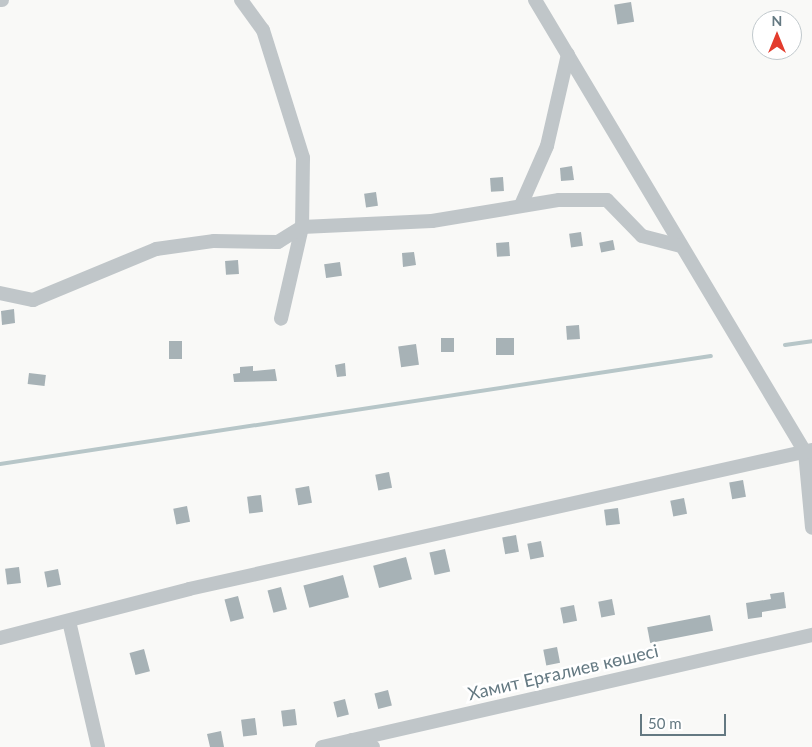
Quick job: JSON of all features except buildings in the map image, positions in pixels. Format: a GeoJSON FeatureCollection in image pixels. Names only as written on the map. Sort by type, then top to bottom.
{"type":"FeatureCollection","features":[{"type":"Feature","properties":{"kind":"street"},"geometry":{"type":"LineString","coordinates":[[242,0],[263,30],[303,158],[302,228],[281,319]]}},
{"type":"Feature","properties":{"kind":"street"},"geometry":{"type":"LineString","coordinates":[[535,0],[681,246],[809,451],[812,528]]}},
{"type":"Feature","properties":{"kind":"street"},"geometry":{"type":"LineString","coordinates":[[521,205],[547,146],[568,54]]}},
{"type":"Feature","properties":{"kind":"street"},"geometry":{"type":"LineString","coordinates":[[0,293],[33,300],[156,248],[214,241],[278,242],[302,228],[432,221],[559,200],[607,200],[642,236],[681,246]]}},
{"type":"Feature","properties":{"kind":"street"},"geometry":{"type":"LineString","coordinates":[[0,638],[189,589],[809,451]]}},
{"type":"Feature","properties":{"kind":"street"},"geometry":{"type":"LineString","coordinates":[[69,621],[98,747]]}},
{"type":"Feature","properties":{"kind":"street","name":"Хамит Ерғалиев көшесі"},"geometry":{"type":"LineString","coordinates":[[322,747],[812,635]]}},
{"type":"Feature","properties":{"kind":"street"},"geometry":{"type":"LineString","coordinates":[[351,740],[373,747]]}},
{"type":"Feature","properties":{"kind":"waterway"},"geometry":{"type":"LineString","coordinates":[[785,345],[812,341]]}},
{"type":"Feature","properties":{"kind":"waterway"},"geometry":{"type":"LineString","coordinates":[[0,464],[711,356]]}}]}
